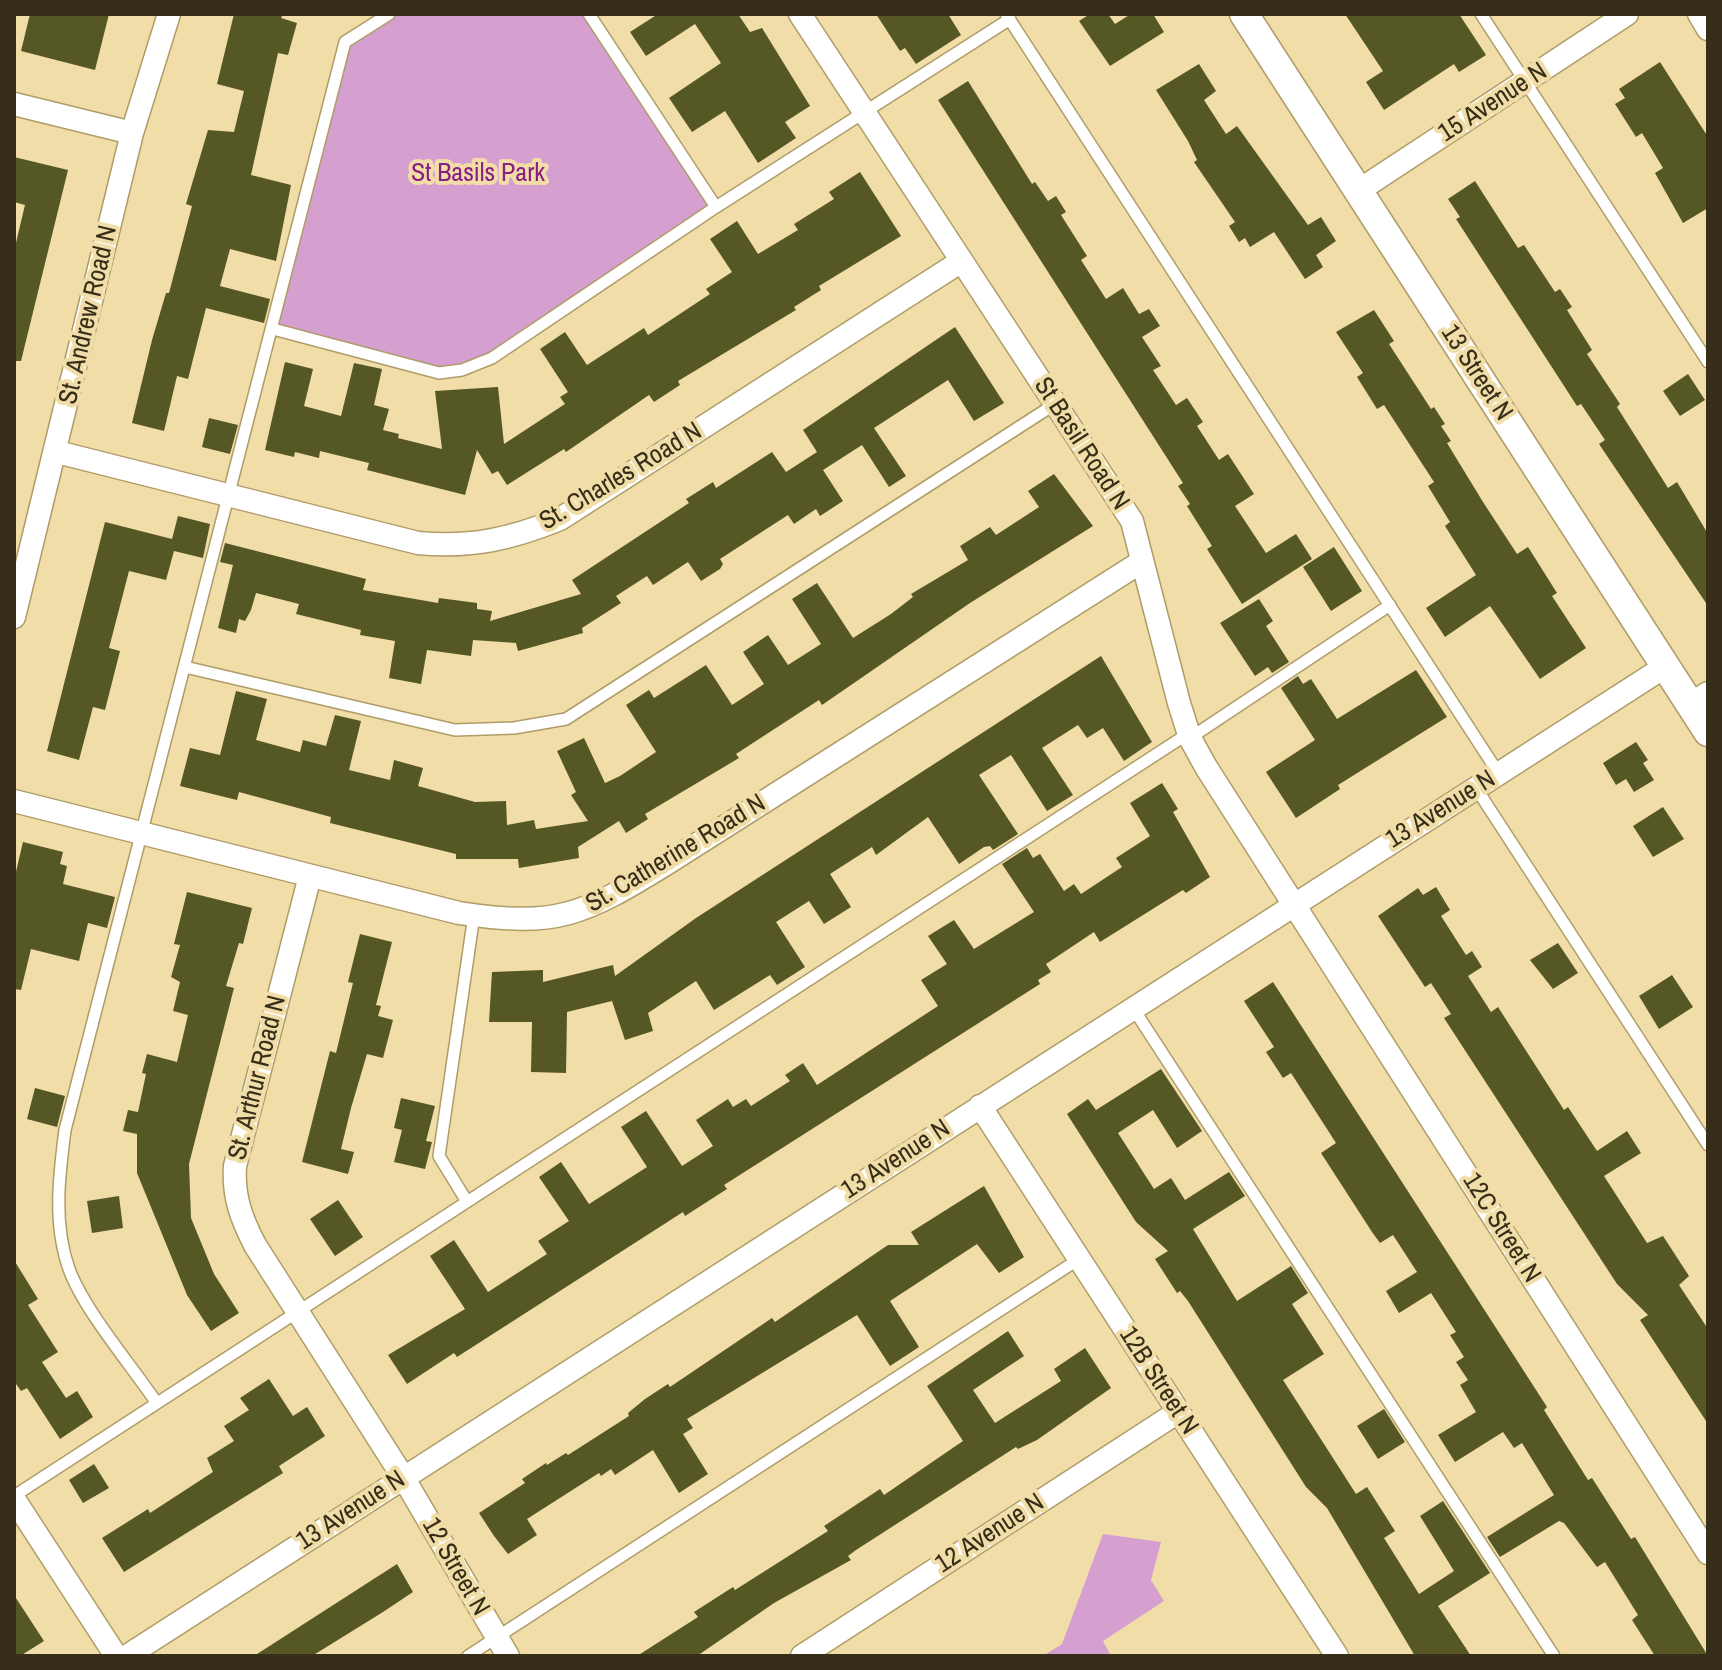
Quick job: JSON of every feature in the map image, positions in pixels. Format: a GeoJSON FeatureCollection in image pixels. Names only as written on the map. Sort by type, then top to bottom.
{"type":"FeatureCollection","features":[{"type":"Feature","properties":{"kind":"street","name":"St. Andrew Road N"},"geometry":{"type":"LineString","coordinates":[[14,617],[17,592],[57,452],[132,133],[169,14]]}},
{"type":"Feature","properties":{"kind":"street","name":"St Basil Road N"},"geometry":{"type":"LineString","coordinates":[[800,14],[1132,521],[1189,735],[1295,903]]}},
{"type":"Feature","properties":{"kind":"street","name":"13 Street N"},"geometry":{"type":"LineString","coordinates":[[1244,14],[1666,666],[1699,699],[1708,732]]}},
{"type":"Feature","properties":{"kind":"street","name":"15 Avenue N"},"geometry":{"type":"LineString","coordinates":[[1358,191],[1627,14]]}},
{"type":"Feature","properties":{"kind":"street"},"geometry":{"type":"LineString","coordinates":[[1699,14],[1708,29]]}},
{"type":"Feature","properties":{"kind":"street"},"geometry":{"type":"LineString","coordinates":[[14,104],[132,133]]}},
{"type":"Feature","properties":{"kind":"street","name":"St. Charles Road N"},"geometry":{"type":"LineString","coordinates":[[57,452],[418,543],[493,543],[528,532],[595,498],[960,262]]}},
{"type":"Feature","properties":{"kind":"street","name":"St. Catherine Road N"},"geometry":{"type":"LineString","coordinates":[[14,801],[474,915],[509,920],[572,915],[625,890],[1141,562]]}},
{"type":"Feature","properties":{"kind":"street","name":"13 Avenue N"},"geometry":{"type":"LineString","coordinates":[[127,1656],[1666,666]]}},
{"type":"Feature","properties":{"kind":"street","name":"St. Arthur Road N"},"geometry":{"type":"LineString","coordinates":[[310,876],[234,1181],[242,1220],[296,1311],[403,1477]]}},
{"type":"Feature","properties":{"kind":"street","name":"12C Street N"},"geometry":{"type":"LineString","coordinates":[[1295,903],[1708,1553]]}},
{"type":"Feature","properties":{"kind":"street","name":"12B Street N"},"geometry":{"type":"LineString","coordinates":[[980,1106],[1337,1656]]}},
{"type":"Feature","properties":{"kind":"street","name":"12 Avenue N"},"geometry":{"type":"LineString","coordinates":[[802,1656],[1178,1412]]}},
{"type":"Feature","properties":{"kind":"street","name":"12 Street N"},"geometry":{"type":"LineString","coordinates":[[403,1477],[503,1647]]}},
{"type":"Feature","properties":{"kind":"street"},"geometry":{"type":"LineString","coordinates":[[14,1497],[116,1656]]}},
{"type":"Feature","properties":{"kind":"lane"},"geometry":{"type":"LineString","coordinates":[[156,1402],[69,1270],[63,1246],[58,1180],[65,1130],[345,42],[389,14]]}},
{"type":"Feature","properties":{"kind":"lane"},"geometry":{"type":"LineString","coordinates":[[589,14],[716,207]]}},
{"type":"Feature","properties":{"kind":"lane"},"geometry":{"type":"LineString","coordinates":[[1481,14],[1708,362]]}},
{"type":"Feature","properties":{"kind":"lane"},"geometry":{"type":"LineString","coordinates":[[273,329],[439,373],[462,370],[492,358],[1008,16],[1499,774]]}},
{"type":"Feature","properties":{"kind":"lane"},"geometry":{"type":"LineString","coordinates":[[185,667],[455,730],[514,728],[566,719],[1055,404]]}},
{"type":"Feature","properties":{"kind":"lane"},"geometry":{"type":"LineString","coordinates":[[14,1497],[466,1200],[1390,605]]}},
{"type":"Feature","properties":{"kind":"lane"},"geometry":{"type":"LineString","coordinates":[[1476,788],[1708,1145]]}},
{"type":"Feature","properties":{"kind":"lane"},"geometry":{"type":"LineString","coordinates":[[466,1200],[439,1156],[474,915]]}},
{"type":"Feature","properties":{"kind":"lane"},"geometry":{"type":"LineString","coordinates":[[1133,1008],[1554,1656]]}},
{"type":"Feature","properties":{"kind":"lane"},"geometry":{"type":"LineString","coordinates":[[468,1656],[503,1647],[1079,1259]]}},
{"type":"Feature","properties":{"kind":"green space","name":"St Basils Park"},"geometry":{"type":"Polygon","coordinates":[[[389,14],[589,14],[716,207],[492,358],[448,373],[273,329],[345,42],[389,14]]]}},
{"type":"Feature","properties":{"kind":"green space"},"geometry":{"type":"Polygon","coordinates":[[[1103,1534],[1161,1542],[1151,1580],[1164,1601],[1103,1641],[1111,1656],[1043,1656],[1062,1644],[1103,1534]]]}},
{"type":"Feature","properties":{"kind":"building"},"geometry":{"type":"Polygon","coordinates":[[[30,14],[109,14],[95,70],[21,51],[30,14]]]}},
{"type":"Feature","properties":{"kind":"building"},"geometry":{"type":"Polygon","coordinates":[[[234,14],[283,14],[281,18],[297,23],[288,55],[278,53],[251,175],[291,185],[276,261],[230,249],[220,286],[270,299],[264,323],[206,308],[188,379],[177,376],[164,431],[132,423],[152,340],[166,293],[169,293],[192,206],[186,204],[208,130],[234,132],[244,91],[217,84],[234,14]]]}},
{"type":"Feature","properties":{"kind":"building"},"geometry":{"type":"Polygon","coordinates":[[[658,14],[738,14],[750,32],[762,28],[810,106],[785,122],[796,138],[758,163],[725,111],[692,132],[669,98],[721,63],[695,24],[646,56],[630,32],[658,14]]]}},
{"type":"Feature","properties":{"kind":"building"},"geometry":{"type":"Polygon","coordinates":[[[876,14],[948,14],[961,35],[916,64],[905,48],[900,51],[876,14]]]}},
{"type":"Feature","properties":{"kind":"building"},"geometry":{"type":"Polygon","coordinates":[[[1090,14],[1108,14],[1115,24],[1131,14],[1153,14],[1164,32],[1110,66],[1079,21],[1090,14]]]}},
{"type":"Feature","properties":{"kind":"building"},"geometry":{"type":"Polygon","coordinates":[[[1345,14],[1459,14],[1486,55],[1459,72],[1454,64],[1384,110],[1366,82],[1383,71],[1345,14]]]}},
{"type":"Feature","properties":{"kind":"building"},"geometry":{"type":"Polygon","coordinates":[[[1660,62],[1708,137],[1708,208],[1683,223],[1655,173],[1663,168],[1642,133],[1636,137],[1615,104],[1625,98],[1619,89],[1660,62]]]}},
{"type":"Feature","properties":{"kind":"building"},"geometry":{"type":"Polygon","coordinates":[[[1199,64],[1216,91],[1204,100],[1226,134],[1237,126],[1308,225],[1321,217],[1336,241],[1316,255],[1323,267],[1305,279],[1274,232],[1250,247],[1245,238],[1239,242],[1229,226],[1235,222],[1194,162],[1197,160],[1188,141],[1156,90],[1199,64]]]}},
{"type":"Feature","properties":{"kind":"building"},"geometry":{"type":"Polygon","coordinates":[[[968,81],[1032,184],[1035,182],[1048,201],[1056,196],[1066,212],[1061,215],[1087,256],[1081,260],[1106,299],[1123,288],[1139,314],[1149,309],[1160,326],[1142,337],[1161,366],[1153,370],[1176,405],[1187,398],[1203,422],[1197,426],[1219,460],[1228,454],[1254,494],[1235,506],[1266,553],[1296,534],[1312,559],[1242,604],[1207,549],[1212,546],[1178,486],[1183,483],[938,100],[968,81]]]}},
{"type":"Feature","properties":{"kind":"building"},"geometry":{"type":"Polygon","coordinates":[[[14,157],[68,170],[21,361],[14,361],[14,251],[25,205],[14,202],[14,157]]]}},
{"type":"Feature","properties":{"kind":"building"},"geometry":{"type":"Polygon","coordinates":[[[860,172],[901,236],[819,286],[821,290],[794,307],[796,310],[678,381],[680,385],[654,402],[649,395],[566,452],[564,449],[507,485],[498,471],[492,474],[477,450],[465,495],[367,470],[369,463],[320,451],[319,458],[295,452],[294,457],[265,450],[285,362],[313,369],[304,406],[341,416],[354,363],[382,369],[374,405],[389,409],[383,430],[399,434],[398,438],[442,449],[435,391],[498,387],[504,444],[565,404],[560,397],[568,392],[540,349],[565,332],[587,365],[644,328],[648,335],[710,294],[706,289],[732,272],[710,239],[737,221],[758,254],[798,230],[794,224],[834,199],[829,192],[860,172]]]}},
{"type":"Feature","properties":{"kind":"building"},"geometry":{"type":"Polygon","coordinates":[[[1475,181],[1518,248],[1524,245],[1555,292],[1560,289],[1572,307],[1567,310],[1592,350],[1587,354],[1620,404],[1617,407],[1668,488],[1677,482],[1708,534],[1708,606],[1599,444],[1605,440],[1581,404],[1577,406],[1456,219],[1460,217],[1448,199],[1475,181]]]}},
{"type":"Feature","properties":{"kind":"building"},"geometry":{"type":"Polygon","coordinates":[[[1374,310],[1394,341],[1389,344],[1431,409],[1434,407],[1445,424],[1441,426],[1451,441],[1447,443],[1483,502],[1517,554],[1528,547],[1557,593],[1552,596],[1586,648],[1540,679],[1490,606],[1445,637],[1426,608],[1476,575],[1445,526],[1450,522],[1428,486],[1434,482],[1384,405],[1377,409],[1357,377],[1363,373],[1336,332],[1374,310]]]}},
{"type":"Feature","properties":{"kind":"building"},"geometry":{"type":"Polygon","coordinates":[[[955,327],[1004,403],[974,421],[948,380],[874,428],[906,476],[889,487],[862,445],[823,470],[843,501],[820,516],[816,509],[794,524],[788,515],[720,559],[723,564],[720,569],[701,581],[688,562],[653,585],[647,576],[616,596],[621,603],[582,628],[583,633],[518,651],[516,643],[473,640],[471,656],[427,650],[421,684],[389,678],[395,641],[360,635],[361,630],[296,614],[299,604],[256,593],[245,621],[239,619],[236,633],[218,628],[233,565],[220,562],[225,543],[366,579],[363,590],[438,603],[439,598],[477,603],[477,609],[492,611],[490,621],[581,594],[572,580],[689,503],[686,499],[713,482],[716,488],[772,452],[786,472],[817,452],[803,430],[955,327]]]}},
{"type":"Feature","properties":{"kind":"building"},"geometry":{"type":"Polygon","coordinates":[[[1688,374],[1705,400],[1680,416],[1663,391],[1688,374]]]}},
{"type":"Feature","properties":{"kind":"building"},"geometry":{"type":"Polygon","coordinates":[[[209,418],[238,425],[230,454],[202,447],[209,418]]]}},
{"type":"Feature","properties":{"kind":"building"},"geometry":{"type":"Polygon","coordinates":[[[1054,474],[1093,526],[970,603],[822,705],[819,700],[736,754],[739,758],[645,814],[648,819],[626,833],[619,821],[578,847],[579,858],[519,868],[518,859],[456,859],[456,854],[330,823],[331,817],[239,792],[237,800],[180,786],[190,748],[220,755],[236,691],[267,699],[256,740],[300,752],[303,740],[326,746],[335,715],[361,721],[349,770],[390,780],[394,760],[423,768],[418,786],[475,802],[506,801],[507,825],[534,820],[536,829],[588,821],[571,795],[576,792],[557,751],[584,738],[605,783],[620,776],[656,752],[626,705],[649,690],[654,698],[706,665],[732,705],[764,684],[743,652],[768,635],[788,665],[821,644],[792,599],[817,583],[853,638],[891,614],[913,597],[911,594],[968,560],[960,546],[990,527],[996,535],[1039,507],[1028,491],[1054,474]]]}},
{"type":"Feature","properties":{"kind":"building"},"geometry":{"type":"Polygon","coordinates":[[[178,516],[210,524],[203,558],[174,551],[166,580],[129,571],[109,648],[120,651],[105,710],[93,707],[79,760],[47,751],[105,522],[172,539],[178,516]]]}},
{"type":"Feature","properties":{"kind":"building"},"geometry":{"type":"Polygon","coordinates":[[[1334,547],[1362,591],[1331,611],[1303,567],[1334,547]]]}},
{"type":"Feature","properties":{"kind":"building"},"geometry":{"type":"Polygon","coordinates":[[[1259,599],[1273,621],[1266,626],[1289,662],[1272,673],[1268,667],[1255,676],[1220,623],[1259,599]]]}},
{"type":"Feature","properties":{"kind":"building"},"geometry":{"type":"Polygon","coordinates":[[[1101,656],[1152,742],[1124,761],[1103,728],[1087,738],[1078,725],[1042,748],[1073,795],[1047,811],[1011,755],[979,775],[1018,834],[993,850],[990,846],[984,847],[959,864],[928,817],[876,855],[872,847],[830,874],[851,907],[824,924],[809,901],[776,922],[805,967],[777,985],[770,975],[714,1010],[696,981],[648,1013],[653,1031],[625,1040],[612,1001],[567,1012],[566,1073],[531,1072],[532,1022],[489,1022],[492,972],[543,970],[543,982],[613,965],[615,976],[696,918],[1101,656]]]}},
{"type":"Feature","properties":{"kind":"building"},"geometry":{"type":"Polygon","coordinates":[[[1416,670],[1447,717],[1338,785],[1340,789],[1296,818],[1266,772],[1315,740],[1281,688],[1298,676],[1303,684],[1311,679],[1337,719],[1416,670]]]}},
{"type":"Feature","properties":{"kind":"building"},"geometry":{"type":"Polygon","coordinates":[[[1636,742],[1648,760],[1643,763],[1654,780],[1634,792],[1626,779],[1616,785],[1603,763],[1636,742]]]}},
{"type":"Feature","properties":{"kind":"building"},"geometry":{"type":"Polygon","coordinates":[[[1162,783],[1178,809],[1173,812],[1210,877],[1186,893],[1183,890],[1100,942],[1094,932],[1046,964],[1051,972],[1038,980],[1040,984],[724,1185],[727,1189],[685,1216],[683,1212],[457,1357],[454,1353],[407,1384],[388,1355],[465,1309],[430,1256],[454,1240],[488,1292],[547,1254],[538,1241],[569,1221],[539,1177],[561,1162],[589,1204],[647,1167],[621,1127],[646,1111],[682,1166],[713,1146],[696,1120],[728,1099],[733,1107],[746,1099],[751,1106],[790,1081],[785,1075],[803,1063],[817,1085],[938,1006],[921,980],[947,964],[928,936],[954,920],[974,949],[1034,912],[1002,864],[1027,848],[1033,858],[1040,854],[1064,891],[1074,884],[1081,894],[1122,867],[1116,858],[1150,836],[1130,803],[1162,783]]]}},
{"type":"Feature","properties":{"kind":"building"},"geometry":{"type":"Polygon","coordinates":[[[1663,807],[1684,839],[1653,857],[1633,826],[1663,807]]]}},
{"type":"Feature","properties":{"kind":"building"},"geometry":{"type":"Polygon","coordinates":[[[23,842],[63,852],[60,864],[67,866],[63,884],[115,897],[107,928],[88,923],[79,961],[31,949],[21,990],[14,989],[14,880],[23,842]]]}},
{"type":"Feature","properties":{"kind":"building"},"geometry":{"type":"Polygon","coordinates":[[[1436,887],[1450,910],[1441,916],[1466,955],[1472,951],[1482,967],[1468,976],[1491,1012],[1498,1007],[1564,1110],[1568,1107],[1597,1151],[1627,1131],[1641,1153],[1604,1176],[1647,1243],[1663,1236],[1689,1276],[1679,1285],[1708,1329],[1708,1424],[1640,1320],[1648,1315],[1617,1284],[1444,1018],[1451,1014],[1431,983],[1425,987],[1378,916],[1418,888],[1423,895],[1436,887]]]}},
{"type":"Feature","properties":{"kind":"building"},"geometry":{"type":"Polygon","coordinates":[[[187,892],[252,908],[243,944],[239,943],[226,986],[234,988],[189,1164],[191,1218],[214,1274],[239,1313],[211,1331],[187,1295],[137,1173],[137,1134],[123,1131],[128,1110],[138,1112],[147,1054],[177,1062],[188,1015],[173,1011],[180,982],[171,977],[180,945],[174,944],[187,892]]]}},
{"type":"Feature","properties":{"kind":"building"},"geometry":{"type":"Polygon","coordinates":[[[360,934],[392,942],[376,1005],[381,1006],[378,1016],[393,1020],[383,1058],[367,1054],[351,1108],[341,1149],[354,1152],[348,1174],[302,1162],[330,1051],[336,1053],[353,983],[348,982],[360,934]]]}},
{"type":"Feature","properties":{"kind":"building"},"geometry":{"type":"Polygon","coordinates":[[[1558,943],[1578,973],[1553,989],[1530,960],[1558,943]]]}},
{"type":"Feature","properties":{"kind":"building"},"geometry":{"type":"Polygon","coordinates":[[[1672,975],[1693,1007],[1659,1029],[1639,996],[1672,975]]]}},
{"type":"Feature","properties":{"kind":"building"},"geometry":{"type":"Polygon","coordinates":[[[1273,982],[1547,1407],[1544,1410],[1588,1480],[1592,1478],[1631,1539],[1635,1537],[1708,1656],[1655,1656],[1632,1620],[1638,1615],[1605,1562],[1597,1567],[1564,1523],[1559,1521],[1500,1557],[1487,1537],[1554,1495],[1522,1443],[1514,1448],[1503,1432],[1455,1462],[1438,1435],[1476,1412],[1460,1385],[1468,1380],[1456,1362],[1464,1357],[1450,1335],[1456,1332],[1431,1293],[1399,1313],[1386,1291],[1417,1272],[1393,1235],[1380,1243],[1372,1232],[1321,1153],[1336,1143],[1291,1073],[1283,1078],[1266,1052],[1274,1047],[1244,1001],[1273,982]]]}},
{"type":"Feature","properties":{"kind":"building"},"geometry":{"type":"Polygon","coordinates":[[[1161,1069],[1202,1131],[1177,1148],[1153,1110],[1118,1133],[1154,1189],[1171,1178],[1185,1200],[1229,1172],[1245,1196],[1193,1229],[1237,1301],[1291,1266],[1308,1293],[1292,1304],[1324,1354],[1283,1380],[1356,1494],[1367,1487],[1395,1531],[1384,1538],[1419,1594],[1454,1571],[1420,1516],[1443,1501],[1490,1573],[1438,1606],[1471,1656],[1415,1656],[1327,1508],[1306,1487],[1188,1301],[1180,1291],[1177,1293],[1155,1259],[1168,1251],[1136,1222],[1067,1114],[1088,1099],[1096,1110],[1161,1069]]]}},
{"type":"Feature","properties":{"kind":"building"},"geometry":{"type":"Polygon","coordinates":[[[35,1088],[65,1096],[57,1127],[27,1119],[35,1088]]]}},
{"type":"Feature","properties":{"kind":"building"},"geometry":{"type":"Polygon","coordinates":[[[401,1098],[435,1106],[426,1141],[432,1142],[425,1169],[394,1162],[402,1130],[394,1128],[401,1098]]]}},
{"type":"Feature","properties":{"kind":"building"},"geometry":{"type":"Polygon","coordinates":[[[984,1186],[1024,1257],[999,1273],[977,1244],[890,1301],[919,1347],[890,1366],[857,1315],[687,1419],[693,1428],[683,1434],[708,1474],[679,1493],[653,1450],[615,1475],[611,1469],[601,1476],[599,1473],[527,1519],[537,1535],[508,1554],[494,1536],[479,1513],[525,1483],[522,1479],[546,1463],[566,1453],[568,1455],[629,1416],[628,1413],[645,1399],[668,1384],[670,1387],[772,1318],[775,1322],[888,1245],[919,1245],[911,1232],[984,1186]]]}},
{"type":"Feature","properties":{"kind":"building"},"geometry":{"type":"Polygon","coordinates":[[[119,1196],[123,1228],[92,1233],[87,1201],[119,1196]]]}},
{"type":"Feature","properties":{"kind":"building"},"geometry":{"type":"Polygon","coordinates":[[[338,1200],[363,1237],[335,1256],[310,1219],[338,1200]]]}},
{"type":"Feature","properties":{"kind":"building"},"geometry":{"type":"Polygon","coordinates":[[[14,1260],[38,1299],[28,1305],[58,1352],[42,1362],[66,1398],[77,1391],[93,1417],[60,1439],[27,1388],[21,1391],[14,1381],[14,1260]]]}},
{"type":"Feature","properties":{"kind":"building"},"geometry":{"type":"Polygon","coordinates":[[[1008,1331],[1024,1356],[973,1390],[995,1423],[1061,1381],[1054,1369],[1085,1348],[1111,1388],[1037,1440],[1018,1449],[1016,1447],[856,1550],[848,1556],[851,1560],[774,1603],[697,1656],[637,1656],[698,1617],[694,1612],[828,1531],[824,1526],[880,1489],[884,1495],[963,1441],[927,1386],[1008,1331]]]}},
{"type":"Feature","properties":{"kind":"building"},"geometry":{"type":"Polygon","coordinates":[[[269,1379],[293,1416],[307,1407],[325,1436],[279,1466],[283,1473],[124,1572],[102,1538],[148,1509],[150,1513],[213,1472],[207,1458],[234,1441],[224,1426],[249,1410],[240,1398],[269,1379]]]}},
{"type":"Feature","properties":{"kind":"building"},"geometry":{"type":"Polygon","coordinates":[[[1384,1409],[1405,1442],[1378,1459],[1357,1426],[1384,1409]]]}},
{"type":"Feature","properties":{"kind":"building"},"geometry":{"type":"Polygon","coordinates":[[[94,1464],[109,1488],[83,1503],[69,1480],[94,1464]]]}},
{"type":"Feature","properties":{"kind":"building"},"geometry":{"type":"Polygon","coordinates":[[[397,1564],[413,1592],[383,1612],[312,1656],[254,1656],[397,1564]]]}},
{"type":"Feature","properties":{"kind":"building"},"geometry":{"type":"Polygon","coordinates":[[[14,1595],[44,1641],[20,1656],[14,1656],[14,1595]]]}}]}
